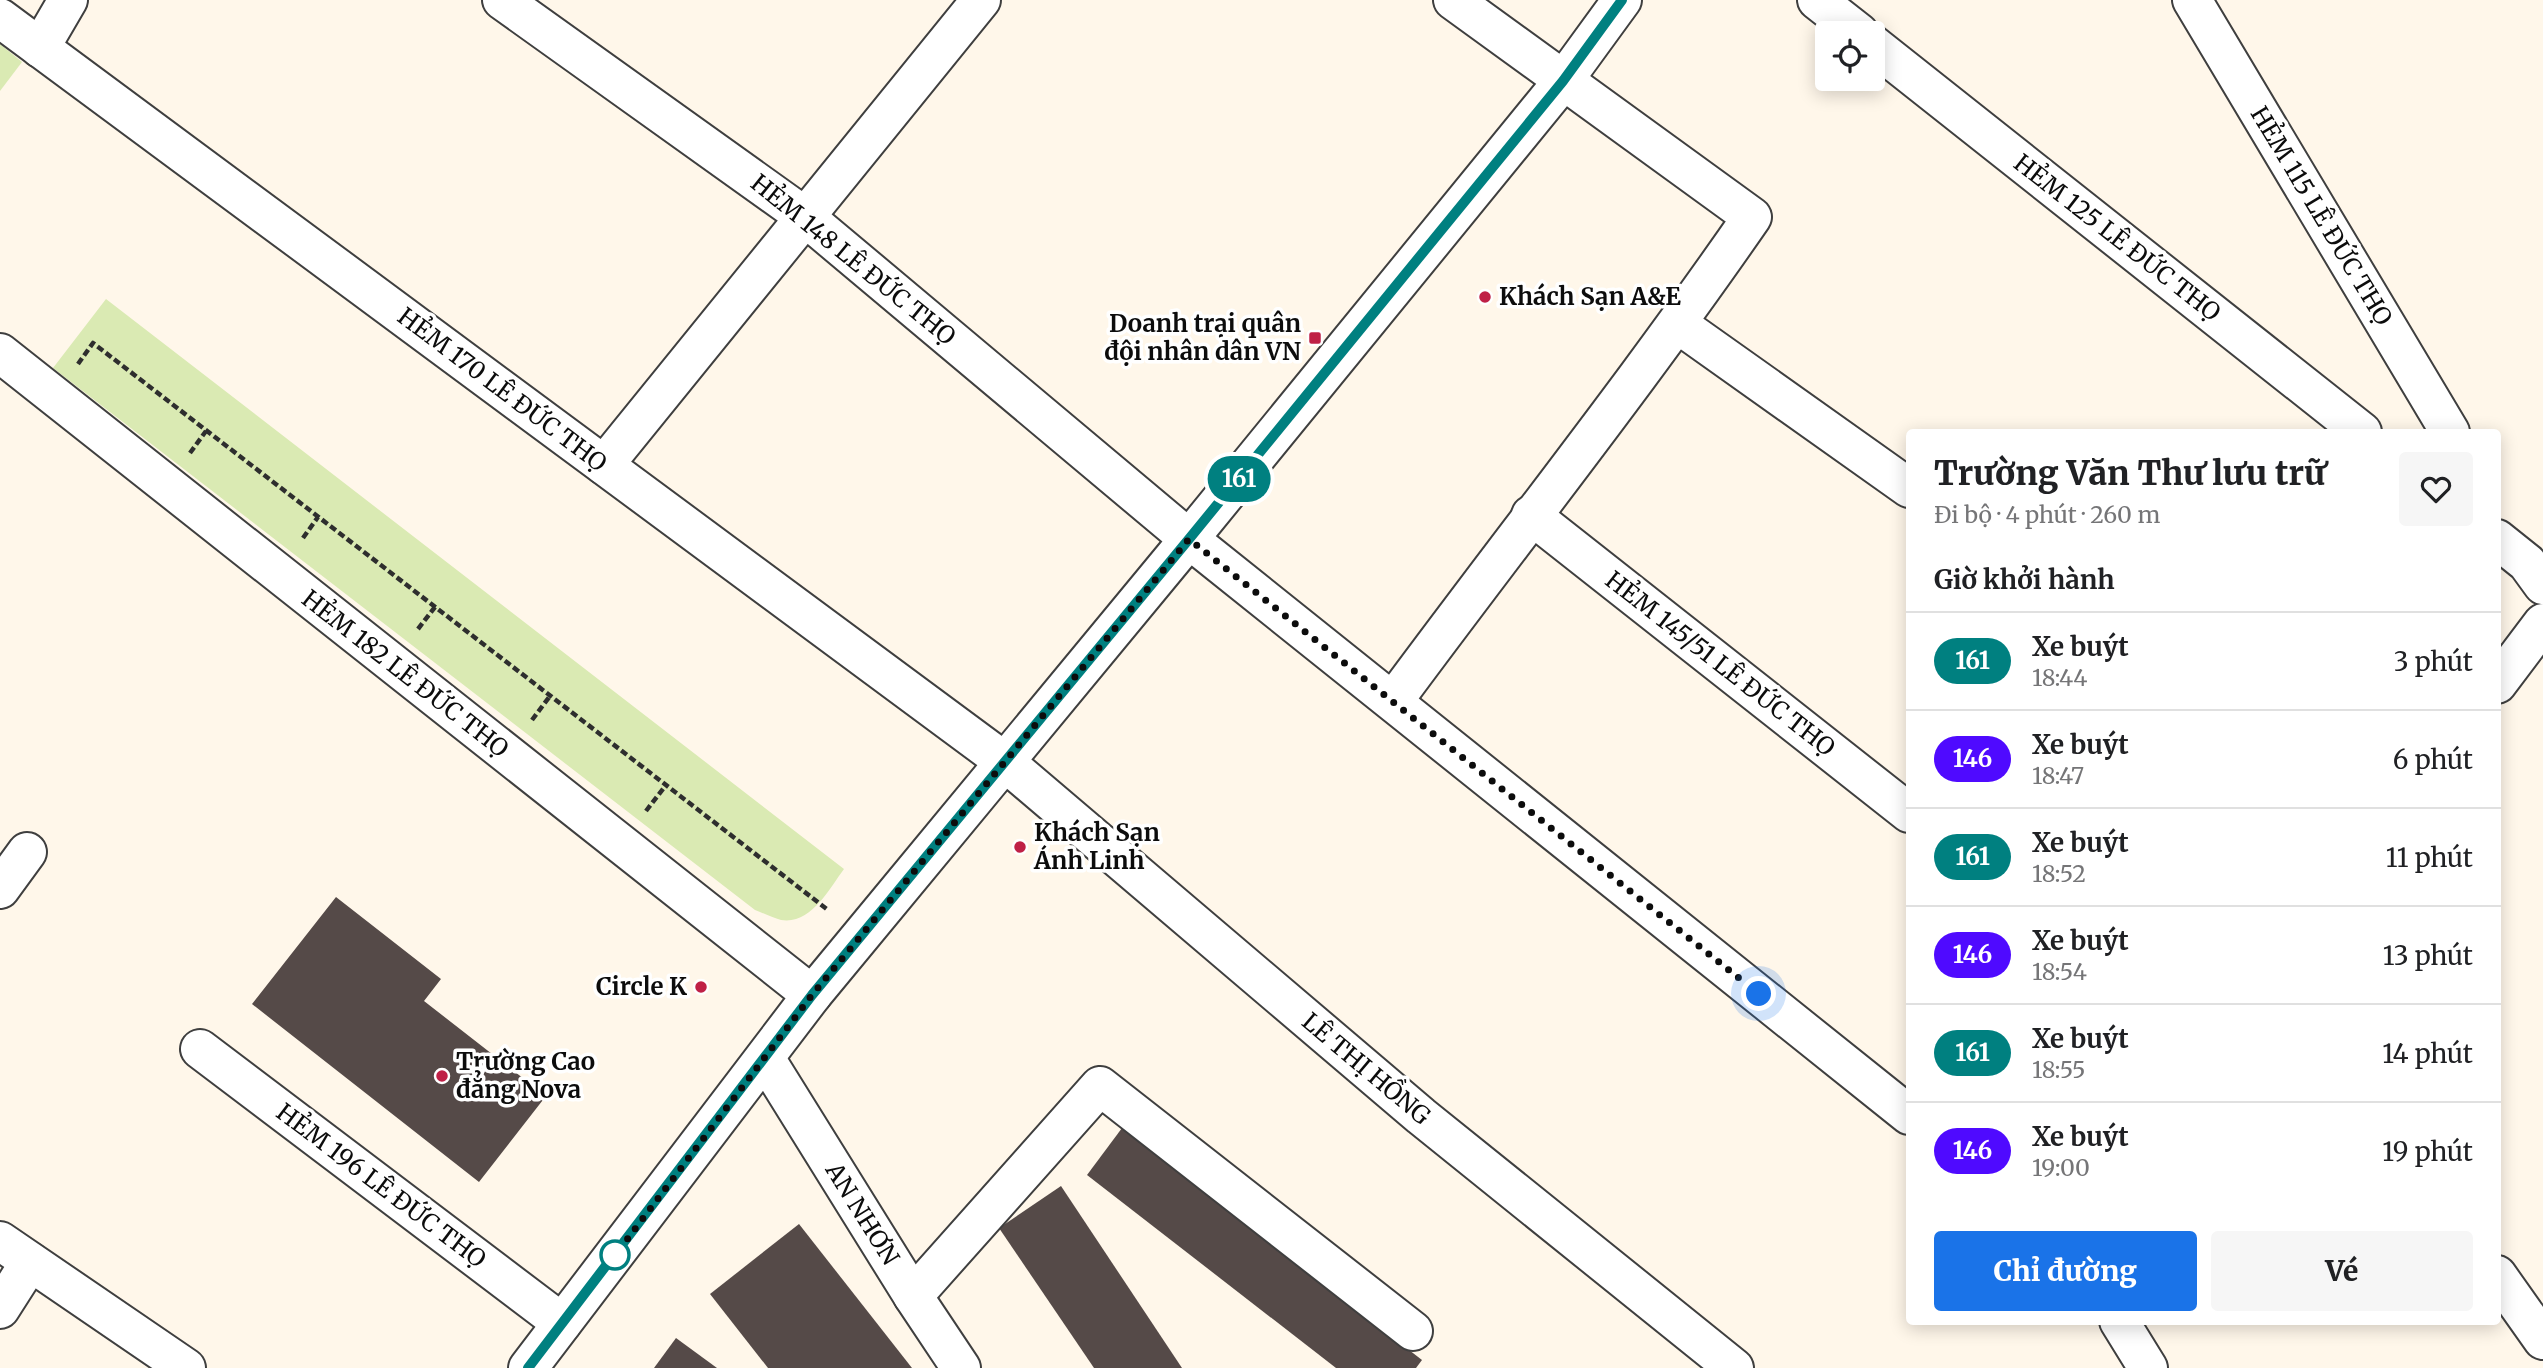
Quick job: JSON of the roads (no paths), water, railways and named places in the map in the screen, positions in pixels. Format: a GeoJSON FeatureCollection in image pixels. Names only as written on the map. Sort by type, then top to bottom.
{"type":"FeatureCollection","features":[{"type":"Feature","properties":{"kind":"street"},"geometry":{"type":"LineString","coordinates":[[40,48],[68,0]]}},
{"type":"Feature","properties":{"kind":"street","name":"HẺM 148 LÊ ĐỨC THỌ"},"geometry":{"type":"LineString","coordinates":[[502,0],[804,216],[1189,539],[1394,700],[1906,1113]]}},
{"type":"Feature","properties":{"kind":"street"},"geometry":{"type":"LineString","coordinates":[[1394,700],[1531,515],[1678,324],[1752,218],[1453,0]]}},
{"type":"Feature","properties":{"kind":"street"},"geometry":{"type":"LineString","coordinates":[[528,1368],[812,995],[1563,81],[1622,0]]}},
{"type":"Feature","properties":{"kind":"street"},"geometry":{"type":"LineString","coordinates":[[1817,0],[1844,21]]}},
{"type":"Feature","properties":{"kind":"street","name":"HẺM 115 LÊ ĐỨC THỌ"},"geometry":{"type":"LineString","coordinates":[[2192,0],[2447,429]]}},
{"type":"Feature","properties":{"kind":"street"},"geometry":{"type":"LineString","coordinates":[[604,465],[804,216],[964,6]]}},
{"type":"Feature","properties":{"kind":"street","name":"HẺM 170 LÊ ĐỨC THỌ"},"geometry":{"type":"LineString","coordinates":[[0,18],[1005,762]]}},
{"type":"Feature","properties":{"kind":"street","name":"HẺM 125 LÊ ĐỨC THỌ"},"geometry":{"type":"LineString","coordinates":[[1885,54],[2358,429]]}},
{"type":"Feature","properties":{"kind":"street"},"geometry":{"type":"LineString","coordinates":[[1678,324],[1906,486]]}},
{"type":"Feature","properties":{"kind":"street","name":"HẺM 182 LÊ ĐỨC THỌ"},"geometry":{"type":"LineString","coordinates":[[0,353],[812,995]]}},
{"type":"Feature","properties":{"kind":"street","name":"HẺM 145/51 LÊ ĐỨC THỌ"},"geometry":{"type":"LineString","coordinates":[[1531,515],[1906,811]]}},
{"type":"Feature","properties":{"kind":"street"},"geometry":{"type":"LineString","coordinates":[[2501,519],[2535,574]]}},
{"type":"Feature","properties":{"kind":"street"},"geometry":{"type":"LineString","coordinates":[[2501,543],[2535,574]]}},
{"type":"Feature","properties":{"kind":"street"},"geometry":{"type":"LineString","coordinates":[[2501,679],[2543,623]]}},
{"type":"Feature","properties":{"kind":"street","name":"LÊ THỊ HỒNG"},"geometry":{"type":"LineString","coordinates":[[1005,762],[1421,1115],[1734,1368]]}},
{"type":"Feature","properties":{"kind":"street"},"geometry":{"type":"LineString","coordinates":[[0,890],[27,852]]}},
{"type":"Feature","properties":{"kind":"street","name":"HẺM 196 LÊ ĐỨC THỌ"},"geometry":{"type":"LineString","coordinates":[[200,1049],[562,1323]]}},
{"type":"Feature","properties":{"kind":"street","name":"AN NHƠN"},"geometry":{"type":"LineString","coordinates":[[765,1058],[961,1368]]}},
{"type":"Feature","properties":{"kind":"street"},"geometry":{"type":"LineString","coordinates":[[913,1296],[1100,1086],[1413,1331]]}},
{"type":"Feature","properties":{"kind":"street"},"geometry":{"type":"LineString","coordinates":[[0,1309],[15,1252],[186,1368]]}},
{"type":"Feature","properties":{"kind":"street"},"geometry":{"type":"LineString","coordinates":[[2501,1281],[2543,1340]]}},
{"type":"Feature","properties":{"kind":"street"},"geometry":{"type":"LineString","coordinates":[[2121,1325],[2148,1368]]}},
{"type":"Feature","properties":{"kind":"place","name":"Khách Sạn A&E"},"geometry":{"type":"Point","coordinates":[1485,297]}},
{"type":"Feature","properties":{"kind":"place","name":"Doanh trại quân đội nhân dân VN"},"geometry":{"type":"Point","coordinates":[1315,338]}},
{"type":"Feature","properties":{"kind":"place","name":"Khách Sạn Ánh Linh"},"geometry":{"type":"Point","coordinates":[1020,847]}},
{"type":"Feature","properties":{"kind":"place","name":"Circle K"},"geometry":{"type":"Point","coordinates":[701,987]}},
{"type":"Feature","properties":{"kind":"place","name":"Trường Cao đẳng Nova"},"geometry":{"type":"Point","coordinates":[442,1076]}}]}
